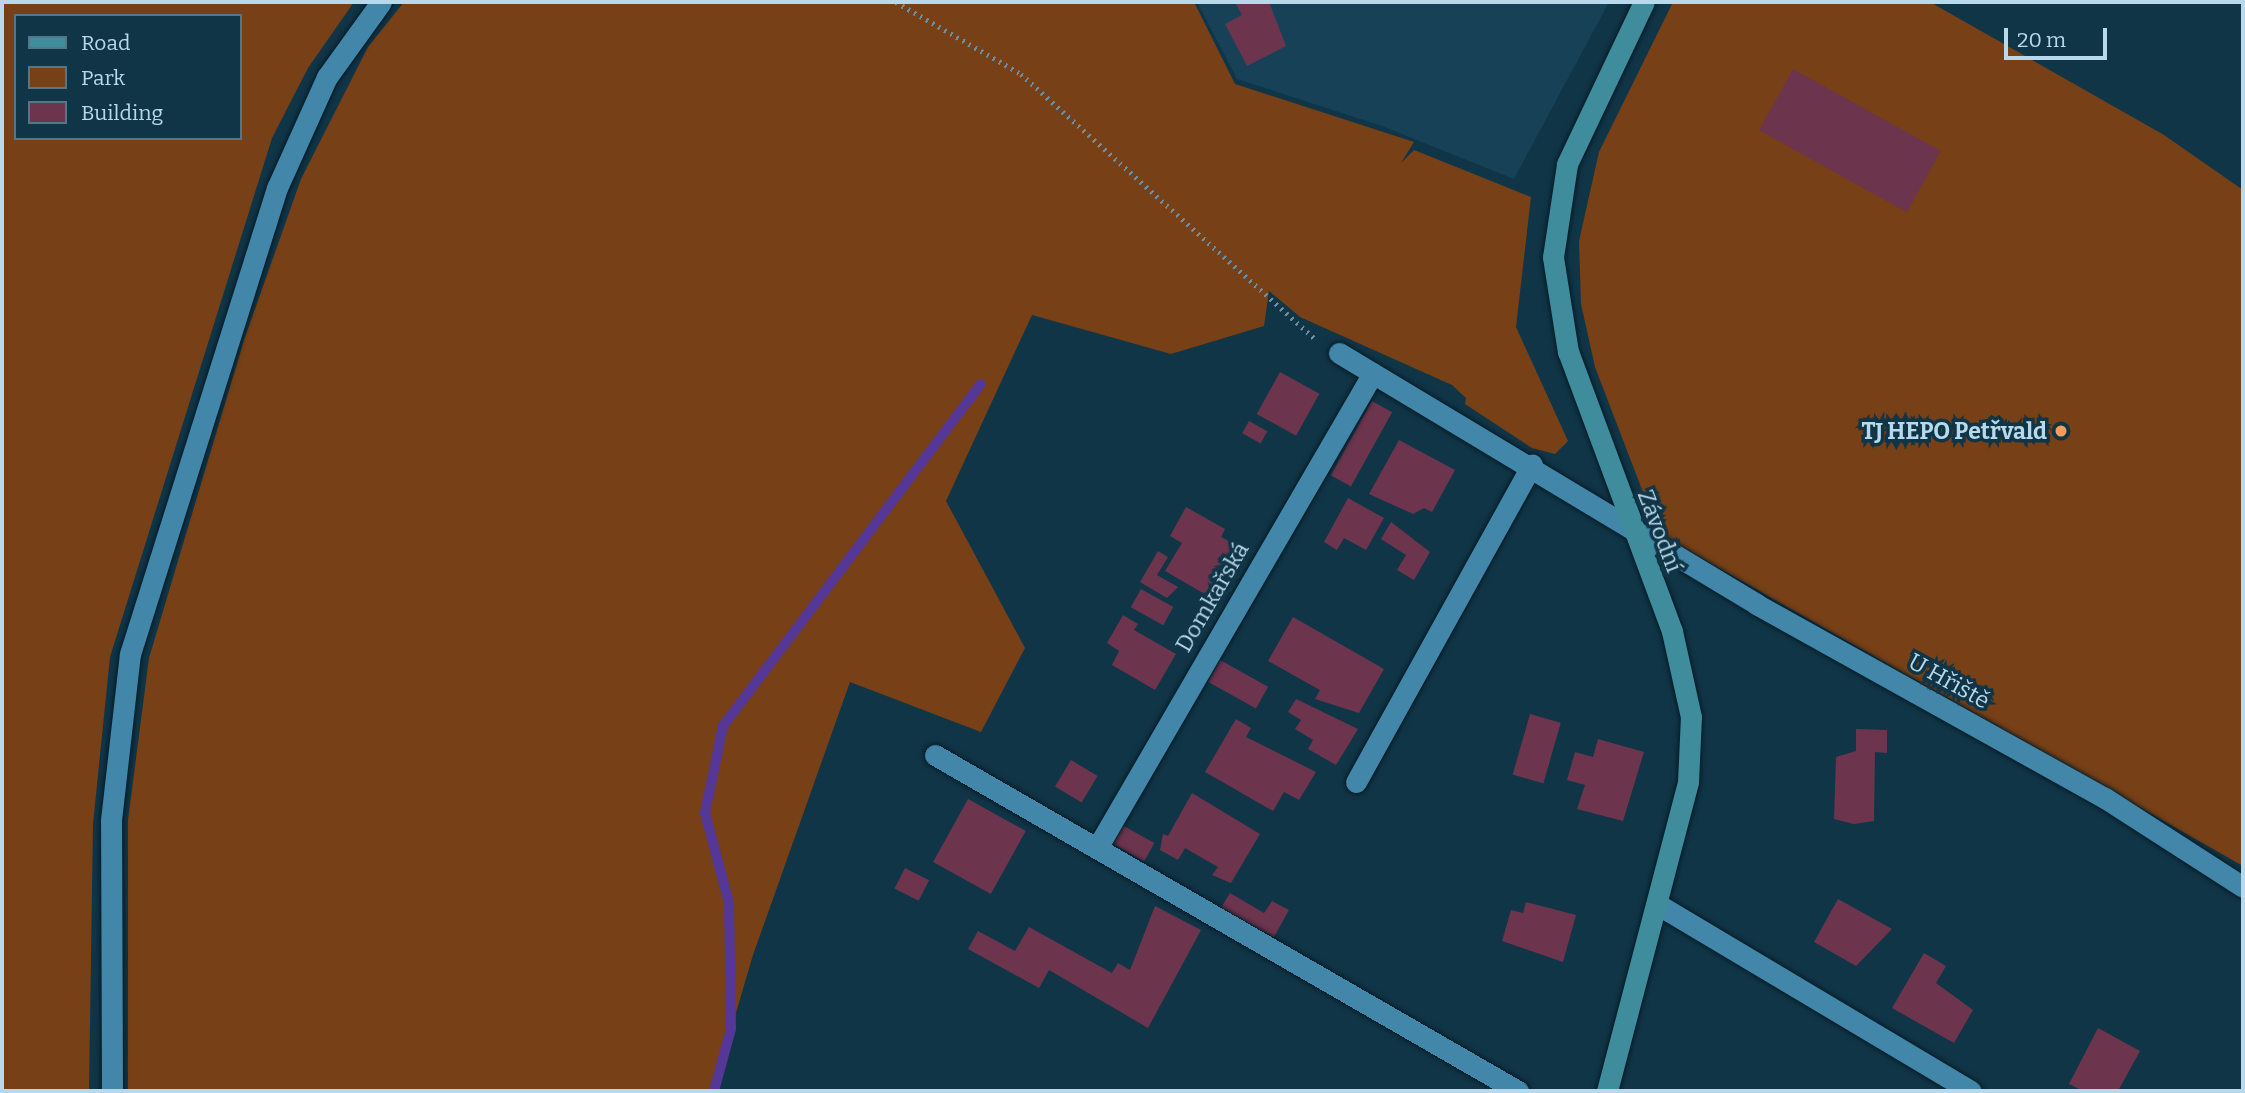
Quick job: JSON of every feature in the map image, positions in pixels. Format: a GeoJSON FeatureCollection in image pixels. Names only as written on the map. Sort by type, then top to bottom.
{"type":"FeatureCollection","features":[{"type":"Feature","properties":{"kind":"street"},"geometry":{"type":"LineString","coordinates":[[112,1091],[111,820],[130,654],[277,188],[327,78],[381,2]]}},
{"type":"Feature","properties":{"kind":"street","name":"Závodní"},"geometry":{"type":"LineString","coordinates":[[1607,1091],[1688,782],[1691,717],[1672,631],[1628,522],[1568,352],[1553,257],[1567,164],[1644,2]]}},
{"type":"Feature","properties":{"kind":"street","name":"U Hřiště"},"geometry":{"type":"LineString","coordinates":[[1339,353],[1628,522],[1756,604],[2105,798],[2243,887]]}},
{"type":"Feature","properties":{"kind":"street","name":"Domkařská"},"geometry":{"type":"LineString","coordinates":[[1097,848],[1373,373]]}},
{"type":"Feature","properties":{"kind":"street"},"geometry":{"type":"LineString","coordinates":[[1356,782],[1532,465]]}},
{"type":"Feature","properties":{"kind":"street"},"geometry":{"type":"LineString","coordinates":[[935,755],[1518,1091]]}},
{"type":"Feature","properties":{"kind":"street"},"geometry":{"type":"LineString","coordinates":[[1657,904],[1971,1091]]}},
{"type":"Feature","properties":{"kind":"path"},"geometry":{"type":"LineString","coordinates":[[897,2],[1021,74],[1300,331],[1339,353]]}},
{"type":"Feature","properties":{"kind":"shaded area"},"geometry":{"type":"Polygon","coordinates":[[[1197,2],[1609,2],[1514,179],[1382,126],[1237,79],[1197,2]]]}},
{"type":"Feature","properties":{"kind":"green space"},"geometry":{"type":"Polygon","coordinates":[[[2,2],[354,2],[308,68],[272,138],[110,657],[93,824],[89,1091],[2,1091],[2,2]]]}},
{"type":"Feature","properties":{"kind":"green space"},"geometry":{"type":"Polygon","coordinates":[[[404,2],[1194,2],[1235,84],[1414,142],[1401,163],[1414,150],[1531,197],[1516,327],[1568,441],[1555,454],[1532,448],[1465,404],[1466,398],[1452,385],[1300,317],[1269,291],[1264,326],[1171,354],[1032,315],[946,501],[1025,648],[981,732],[850,682],[753,955],[713,1091],[128,1091],[128,820],[149,658],[244,340],[301,179],[368,47],[404,2]]]}},
{"type":"Feature","properties":{"kind":"green space"},"geometry":{"type":"Polygon","coordinates":[[[1673,2],[1930,2],[2164,135],[2243,190],[2243,866],[1659,534],[1595,367],[1581,304],[1579,241],[1599,152],[1673,2]]]}},
{"type":"Feature","properties":{"kind":"building"},"geometry":{"type":"Polygon","coordinates":[[[1235,2],[1269,2],[1286,46],[1247,66],[1225,24],[1242,15],[1235,2]]]}},
{"type":"Feature","properties":{"kind":"building"},"geometry":{"type":"Polygon","coordinates":[[[1793,69],[1941,151],[1907,212],[1759,130],[1793,69]]]}},
{"type":"Feature","properties":{"kind":"building"},"geometry":{"type":"Polygon","coordinates":[[[1280,372],[1319,394],[1296,436],[1257,414],[1280,372]]]}},
{"type":"Feature","properties":{"kind":"building"},"geometry":{"type":"Polygon","coordinates":[[[1372,401],[1392,412],[1351,486],[1331,475],[1372,401]]]}},
{"type":"Feature","properties":{"kind":"building"},"geometry":{"type":"Polygon","coordinates":[[[1249,421],[1267,431],[1261,443],[1242,433],[1249,421]]]}},
{"type":"Feature","properties":{"kind":"building"},"geometry":{"type":"Polygon","coordinates":[[[1399,440],[1455,470],[1432,512],[1424,508],[1413,514],[1369,494],[1399,440]]]}},
{"type":"Feature","properties":{"kind":"building"},"geometry":{"type":"Polygon","coordinates":[[[1348,498],[1384,518],[1366,550],[1344,538],[1337,550],[1324,542],[1348,498]]]}},
{"type":"Feature","properties":{"kind":"building"},"geometry":{"type":"Polygon","coordinates":[[[1186,507],[1225,529],[1221,537],[1238,546],[1208,596],[1165,571],[1182,543],[1170,536],[1186,507]]]}},
{"type":"Feature","properties":{"kind":"building"},"geometry":{"type":"Polygon","coordinates":[[[1391,522],[1430,552],[1414,580],[1397,570],[1406,555],[1381,539],[1391,522]]]}},
{"type":"Feature","properties":{"kind":"building"},"geometry":{"type":"Polygon","coordinates":[[[1158,551],[1168,557],[1157,575],[1178,587],[1167,598],[1140,582],[1158,551]]]}},
{"type":"Feature","properties":{"kind":"building"},"geometry":{"type":"Polygon","coordinates":[[[1141,589],[1173,607],[1163,625],[1131,607],[1141,589]]]}},
{"type":"Feature","properties":{"kind":"building"},"geometry":{"type":"Polygon","coordinates":[[[1123,615],[1138,624],[1134,630],[1176,654],[1155,690],[1112,665],[1119,651],[1107,643],[1123,615]]]}},
{"type":"Feature","properties":{"kind":"building"},"geometry":{"type":"Polygon","coordinates":[[[1293,617],[1384,669],[1359,713],[1315,699],[1320,690],[1268,661],[1293,617]]]}},
{"type":"Feature","properties":{"kind":"building"},"geometry":{"type":"Polygon","coordinates":[[[1220,660],[1268,687],[1256,709],[1208,682],[1220,660]]]}},
{"type":"Feature","properties":{"kind":"building"},"geometry":{"type":"Polygon","coordinates":[[[1296,699],[1358,729],[1336,765],[1308,749],[1313,740],[1295,729],[1301,720],[1288,712],[1296,699]]]}},
{"type":"Feature","properties":{"kind":"building"},"geometry":{"type":"Polygon","coordinates":[[[1530,714],[1561,723],[1543,783],[1513,775],[1530,714]]]}},
{"type":"Feature","properties":{"kind":"building"},"geometry":{"type":"Polygon","coordinates":[[[1236,719],[1251,728],[1246,737],[1316,772],[1299,800],[1284,792],[1273,811],[1205,772],[1236,719]]]}},
{"type":"Feature","properties":{"kind":"building"},"geometry":{"type":"Polygon","coordinates":[[[1856,729],[1887,730],[1887,753],[1875,752],[1874,821],[1854,824],[1834,819],[1836,757],[1856,751],[1856,729]]]}},
{"type":"Feature","properties":{"kind":"building"},"geometry":{"type":"Polygon","coordinates":[[[1598,739],[1644,752],[1623,821],[1577,809],[1585,785],[1567,780],[1575,752],[1593,757],[1598,739]]]}},
{"type":"Feature","properties":{"kind":"building"},"geometry":{"type":"Polygon","coordinates":[[[1071,760],[1098,776],[1082,803],[1055,787],[1071,760]]]}},
{"type":"Feature","properties":{"kind":"building"},"geometry":{"type":"Polygon","coordinates":[[[1192,793],[1260,834],[1231,883],[1212,875],[1218,867],[1185,848],[1178,860],[1160,850],[1163,834],[1168,836],[1192,793]]]}},
{"type":"Feature","properties":{"kind":"building"},"geometry":{"type":"Polygon","coordinates":[[[968,799],[1026,831],[991,894],[933,862],[968,799]]]}},
{"type":"Feature","properties":{"kind":"building"},"geometry":{"type":"Polygon","coordinates":[[[1122,825],[1154,843],[1144,861],[1112,843],[1122,825]]]}},
{"type":"Feature","properties":{"kind":"building"},"geometry":{"type":"Polygon","coordinates":[[[905,868],[929,880],[919,901],[895,888],[905,868]]]}},
{"type":"Feature","properties":{"kind":"building"},"geometry":{"type":"Polygon","coordinates":[[[1230,893],[1264,913],[1272,901],[1289,910],[1274,937],[1221,908],[1230,893]]]}},
{"type":"Feature","properties":{"kind":"building"},"geometry":{"type":"Polygon","coordinates":[[[1838,899],[1892,929],[1856,966],[1814,942],[1838,899]]]}},
{"type":"Feature","properties":{"kind":"building"},"geometry":{"type":"Polygon","coordinates":[[[1526,902],[1576,915],[1563,962],[1502,941],[1511,910],[1523,913],[1526,902]]]}},
{"type":"Feature","properties":{"kind":"building"},"geometry":{"type":"Polygon","coordinates":[[[1155,906],[1201,930],[1148,1028],[1049,970],[1039,988],[968,949],[978,931],[1015,951],[1029,927],[1112,973],[1118,963],[1130,970],[1155,906]]]}},
{"type":"Feature","properties":{"kind":"building"},"geometry":{"type":"Polygon","coordinates":[[[1924,953],[1946,966],[1936,983],[1973,1010],[1954,1043],[1892,1008],[1924,953]]]}},
{"type":"Feature","properties":{"kind":"building"},"geometry":{"type":"Polygon","coordinates":[[[2098,1028],[2140,1051],[2118,1091],[2083,1091],[2069,1084],[2098,1028]]]}},
{"type":"Feature","properties":{"kind":"waterway"},"geometry":{"type":"LineString","coordinates":[[714,1091],[731,1029],[729,903],[705,813],[723,726],[981,384]]}},
{"type":"Feature","properties":{"kind":"place","name":"TJ HEPO Petřvald"},"geometry":{"type":"Point","coordinates":[2061,431]}}]}
